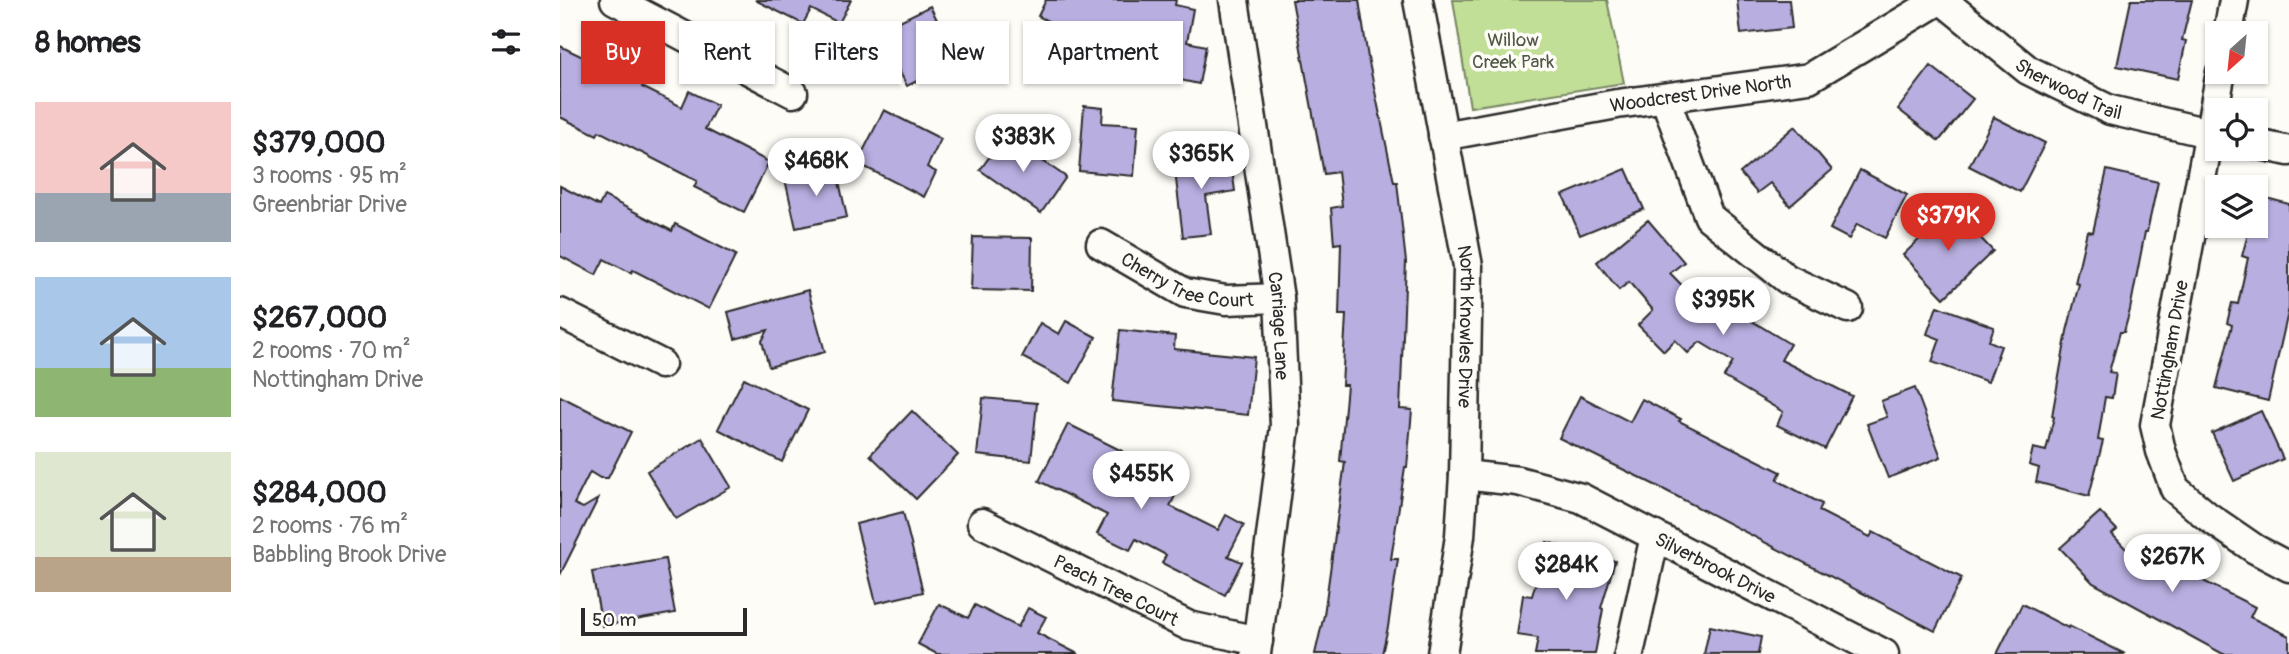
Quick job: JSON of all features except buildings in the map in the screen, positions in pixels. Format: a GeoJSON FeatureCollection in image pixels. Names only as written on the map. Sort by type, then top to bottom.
{"type":"FeatureCollection","features":[{"type":"Feature","properties":{"kind":"street"},"geometry":{"type":"LineString","coordinates":[[615,0],[793,93]]}},
{"type":"Feature","properties":{"kind":"street","name":"Carriage Lane"},"geometry":{"type":"LineString","coordinates":[[1234,0],[1279,298],[1286,425],[1257,648]]}},
{"type":"Feature","properties":{"kind":"street","name":"North Knowles Drive"},"geometry":{"type":"LineString","coordinates":[[1418,0],[1468,266],[1464,475],[1460,536],[1442,654]]}},
{"type":"Feature","properties":{"kind":"street","name":"Woodcrest Drive North"},"geometry":{"type":"LineString","coordinates":[[1443,136],[1665,98],[1810,78],[1940,0]]}},
{"type":"Feature","properties":{"kind":"street","name":"Sherwood Trail"},"geometry":{"type":"LineString","coordinates":[[1940,0],[2028,70],[2110,110],[2205,132]]}},
{"type":"Feature","properties":{"kind":"street"},"geometry":{"type":"LineString","coordinates":[[2230,21],[2234,0]]}},
{"type":"Feature","properties":{"kind":"street"},"geometry":{"type":"LineString","coordinates":[[1665,98],[1709,217],[1787,279],[1848,308]]}},
{"type":"Feature","properties":{"kind":"street"},"geometry":{"type":"LineString","coordinates":[[2268,147],[2289,151]]}},
{"type":"Feature","properties":{"kind":"street","name":"Nottingham Drive"},"geometry":{"type":"LineString","coordinates":[[2208,161],[2155,425],[2175,489],[2255,550],[2289,567]]}},
{"type":"Feature","properties":{"kind":"street","name":"Cherry Tree Court"},"geometry":{"type":"LineString","coordinates":[[1101,244],[1185,293],[1226,300],[1279,298]]}},
{"type":"Feature","properties":{"kind":"street"},"geometry":{"type":"LineString","coordinates":[[560,313],[661,364]]}},
{"type":"Feature","properties":{"kind":"street","name":"Silverbrook Drive"},"geometry":{"type":"LineString","coordinates":[[1464,475],[1518,481],[1581,498],[1884,654]]}},
{"type":"Feature","properties":{"kind":"street","name":"Peach Tree Court"},"geometry":{"type":"LineString","coordinates":[[982,523],[1189,626],[1257,648]]}},
{"type":"Feature","properties":{"kind":"street"},"geometry":{"type":"LineString","coordinates":[[1629,654],[1655,536]]}},
{"type":"Feature","properties":{"kind":"green space","name":"Willow Creek Park"},"geometry":{"type":"Polygon","coordinates":[[[1453,0],[1607,0],[1624,83],[1470,107],[1453,0]]]}}]}
